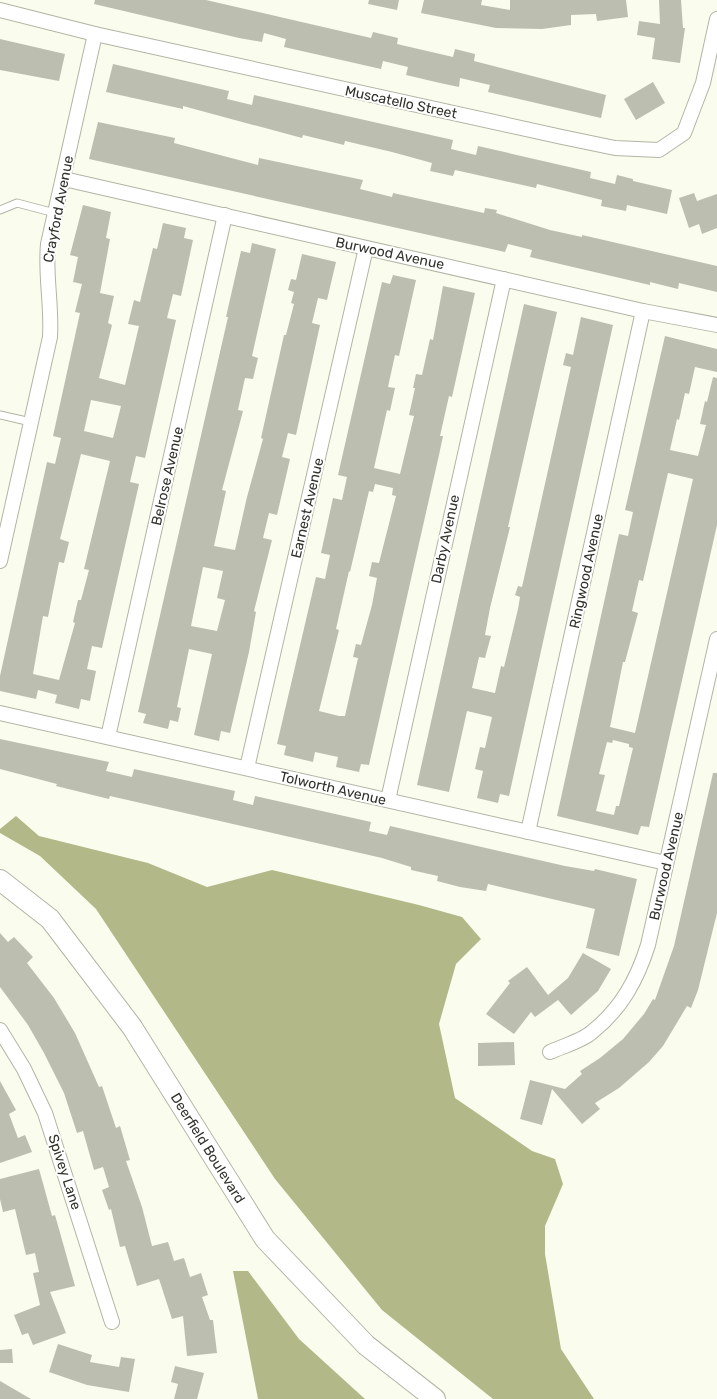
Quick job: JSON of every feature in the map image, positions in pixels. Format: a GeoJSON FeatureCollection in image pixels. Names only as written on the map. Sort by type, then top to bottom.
{"type":"FeatureCollection","features":[{"type":"Feature","properties":{"kind":"street","name":"Muscatello Street"},"geometry":{"type":"LineString","coordinates":[[0,10],[95,34],[562,137],[615,148],[659,150],[684,132],[703,83],[717,19]]}},
{"type":"Feature","properties":{"kind":"street","name":"Crayford Avenue"},"geometry":{"type":"LineString","coordinates":[[0,561],[50,337],[51,316],[46,269],[48,244],[95,34]]}},
{"type":"Feature","properties":{"kind":"street","name":"Burwood Avenue"},"geometry":{"type":"LineString","coordinates":[[64,179],[643,311],[717,325]]}},
{"type":"Feature","properties":{"kind":"street","name":"Belrose Avenue"},"geometry":{"type":"LineString","coordinates":[[108,737],[225,215]]}},
{"type":"Feature","properties":{"kind":"street","name":"Earnest Avenue"},"geometry":{"type":"LineString","coordinates":[[247,768],[366,248]]}},
{"type":"Feature","properties":{"kind":"street","name":"Darby Avenue"},"geometry":{"type":"LineString","coordinates":[[388,800],[504,278]]}},
{"type":"Feature","properties":{"kind":"street","name":"Ringwood Avenue"},"geometry":{"type":"LineString","coordinates":[[528,832],[643,311]]}},
{"type":"Feature","properties":{"kind":"street","name":"Burwood Avenue"},"geometry":{"type":"LineString","coordinates":[[550,1052],[592,1033],[619,1005],[638,975],[648,945],[717,639]]}},
{"type":"Feature","properties":{"kind":"street","name":"Tolworth Avenue"},"geometry":{"type":"LineString","coordinates":[[0,713],[666,863]]}},
{"type":"Feature","properties":{"kind":"street","name":"Deerfield Boulevard"},"geometry":{"type":"LineString","coordinates":[[0,880],[50,919],[132,1027],[266,1239],[366,1345],[435,1399]]}},
{"type":"Feature","properties":{"kind":"street","name":"Spivey Lane"},"geometry":{"type":"LineString","coordinates":[[0,1030],[24,1069],[46,1113],[112,1322]]}},
{"type":"Feature","properties":{"kind":"lane"},"geometry":{"type":"LineString","coordinates":[[0,210],[17,203],[56,213]]}},
{"type":"Feature","properties":{"kind":"lane"},"geometry":{"type":"LineString","coordinates":[[0,415],[31,422]]}},
{"type":"Feature","properties":{"kind":"shaded area"},"geometry":{"type":"Polygon","coordinates":[[[16,816],[39,836],[148,863],[207,887],[272,870],[462,917],[481,939],[456,964],[439,1024],[455,1098],[532,1151],[555,1159],[563,1184],[545,1226],[545,1254],[561,1349],[594,1399],[493,1399],[382,1310],[275,1179],[96,909],[40,856],[0,833],[0,829],[16,816]]]}},
{"type":"Feature","properties":{"kind":"shaded area"},"geometry":{"type":"Polygon","coordinates":[[[233,1271],[248,1271],[299,1339],[365,1399],[258,1399],[233,1271]]]}},
{"type":"Feature","properties":{"kind":"building"},"geometry":{"type":"Polygon","coordinates":[[[95,0],[206,0],[371,38],[373,32],[398,38],[397,44],[453,57],[455,49],[475,54],[474,61],[606,95],[601,118],[488,92],[490,85],[460,78],[459,87],[440,83],[406,75],[408,67],[383,61],[381,69],[284,47],[286,39],[264,33],[262,42],[239,38],[94,4],[95,0]]]}},
{"type":"Feature","properties":{"kind":"building"},"geometry":{"type":"Polygon","coordinates":[[[369,0],[399,0],[397,10],[368,4],[369,0]]]}},
{"type":"Feature","properties":{"kind":"building"},"geometry":{"type":"Polygon","coordinates":[[[424,0],[482,0],[481,5],[510,10],[510,0],[626,0],[628,17],[597,21],[596,14],[571,15],[571,25],[542,29],[496,28],[421,13],[424,0]]]}},
{"type":"Feature","properties":{"kind":"building"},"geometry":{"type":"Polygon","coordinates":[[[659,0],[681,0],[683,28],[685,28],[680,63],[652,59],[655,38],[637,35],[639,21],[660,24],[659,0]]]}},
{"type":"Feature","properties":{"kind":"building"},"geometry":{"type":"Polygon","coordinates":[[[0,39],[65,54],[59,81],[0,70],[0,39]]]}},
{"type":"Feature","properties":{"kind":"building"},"geometry":{"type":"Polygon","coordinates":[[[113,64],[229,91],[227,99],[252,105],[254,95],[453,140],[451,149],[476,155],[478,146],[591,172],[590,178],[615,184],[617,175],[633,179],[633,181],[672,190],[667,214],[627,205],[626,211],[601,206],[602,200],[537,184],[536,188],[455,170],[453,176],[430,171],[432,163],[392,152],[345,141],[344,145],[303,135],[302,138],[183,106],[183,109],[106,92],[113,64]]]}},
{"type":"Feature","properties":{"kind":"building"},"geometry":{"type":"Polygon","coordinates":[[[653,82],[665,103],[636,120],[624,99],[653,82]]]}},
{"type":"Feature","properties":{"kind":"building"},"geometry":{"type":"Polygon","coordinates":[[[98,122],[175,138],[174,143],[258,165],[259,158],[363,180],[360,189],[392,197],[393,193],[484,213],[485,208],[497,210],[496,213],[550,230],[582,237],[582,235],[717,266],[717,292],[679,283],[678,289],[650,282],[650,285],[530,257],[532,250],[508,244],[505,252],[89,159],[98,122]]]}},
{"type":"Feature","properties":{"kind":"building"},"geometry":{"type":"Polygon","coordinates":[[[694,193],[697,201],[717,194],[717,228],[702,234],[699,224],[689,228],[679,198],[694,193]]]}},
{"type":"Feature","properties":{"kind":"building"},"geometry":{"type":"Polygon","coordinates":[[[83,205],[111,212],[106,238],[110,239],[100,293],[114,296],[108,323],[112,325],[99,378],[125,385],[139,326],[128,324],[134,300],[140,302],[153,248],[157,249],[163,223],[186,228],[184,238],[193,240],[181,296],[173,294],[167,318],[176,320],[145,458],[136,456],[130,482],[139,484],[102,648],[92,646],[87,669],[96,671],[90,701],[81,699],[79,709],[55,703],[57,695],[38,690],[36,699],[0,691],[0,676],[47,462],[55,464],[61,438],[53,436],[80,313],[75,312],[82,284],[73,282],[78,257],[70,255],[83,205]],[[91,400],[84,431],[113,438],[121,406],[91,400]],[[81,454],[60,539],[69,542],[64,563],[59,562],[48,617],[43,616],[33,674],[59,680],[75,623],[73,622],[78,600],[81,600],[89,570],[84,569],[110,461],[81,454]]]}},
{"type":"Feature","properties":{"kind":"building"},"geometry":{"type":"Polygon","coordinates":[[[252,243],[276,249],[252,356],[258,358],[253,379],[245,378],[238,410],[243,411],[222,490],[226,491],[214,546],[235,550],[263,439],[261,438],[284,335],[286,335],[294,304],[291,303],[294,292],[288,290],[291,279],[296,280],[302,254],[336,262],[327,300],[318,298],[312,323],[320,325],[296,435],[288,433],[282,457],[290,459],[277,515],[269,513],[263,538],[272,540],[254,611],[256,612],[249,652],[230,733],[221,731],[219,741],[194,735],[212,654],[189,649],[177,707],[181,708],[178,722],[170,720],[168,729],[143,723],[146,714],[138,712],[228,317],[226,317],[241,251],[250,253],[252,243]],[[203,567],[191,626],[217,631],[225,600],[217,598],[223,571],[203,567]]]}},
{"type":"Feature","properties":{"kind":"building"},"geometry":{"type":"Polygon","coordinates":[[[393,275],[416,280],[399,356],[395,355],[388,387],[395,388],[390,411],[387,410],[374,468],[400,474],[414,416],[409,415],[416,374],[422,375],[430,339],[433,340],[443,286],[475,293],[452,397],[449,396],[440,436],[443,436],[439,455],[369,765],[361,764],[359,772],[336,767],[338,757],[315,752],[313,762],[284,755],[286,746],[277,744],[316,577],[325,579],[330,555],[321,553],[333,498],[342,500],[347,477],[338,475],[382,282],[390,284],[393,275]],[[375,484],[373,492],[369,491],[349,571],[336,629],[339,630],[319,711],[345,716],[358,658],[353,657],[356,644],[361,645],[377,578],[369,576],[372,562],[379,563],[396,496],[392,495],[393,488],[375,484]]]}},
{"type":"Feature","properties":{"kind":"building"},"geometry":{"type":"Polygon","coordinates":[[[524,304],[557,312],[508,527],[510,527],[490,608],[485,635],[491,636],[485,658],[479,657],[472,688],[495,693],[501,666],[504,667],[520,597],[515,595],[518,586],[522,587],[571,367],[563,365],[566,353],[573,355],[581,317],[613,325],[509,796],[500,794],[498,803],[477,798],[483,771],[475,769],[480,747],[485,748],[492,717],[467,711],[449,792],[417,785],[524,304]]]}},
{"type":"Feature","properties":{"kind":"building"},"geometry":{"type":"Polygon","coordinates":[[[665,336],[717,349],[717,372],[695,367],[689,394],[685,393],[679,420],[677,419],[670,450],[698,456],[706,425],[700,424],[705,401],[707,402],[713,377],[717,378],[717,525],[649,827],[641,826],[638,835],[557,816],[619,534],[628,536],[633,512],[625,510],[665,336]],[[668,473],[643,581],[639,580],[632,611],[638,613],[625,662],[623,662],[610,727],[635,733],[693,479],[668,473]],[[613,740],[612,743],[607,742],[599,774],[605,775],[596,811],[614,815],[616,806],[619,806],[633,748],[629,747],[629,744],[613,740]]]}},
{"type":"Feature","properties":{"kind":"building"},"geometry":{"type":"Polygon","coordinates":[[[0,739],[109,762],[106,771],[132,777],[134,769],[235,791],[233,800],[253,805],[255,796],[371,822],[369,831],[387,835],[390,826],[565,866],[594,871],[595,869],[637,879],[619,956],[586,948],[595,909],[488,884],[486,891],[460,887],[437,881],[438,876],[411,870],[411,867],[382,858],[110,796],[109,799],[56,786],[57,784],[0,769],[0,739]]]}},
{"type":"Feature","properties":{"kind":"building"},"geometry":{"type":"Polygon","coordinates":[[[713,773],[717,773],[717,913],[698,990],[691,1008],[687,1006],[663,1046],[649,1062],[619,1088],[595,1103],[600,1109],[582,1124],[552,1089],[542,1125],[520,1119],[530,1080],[565,1089],[582,1074],[580,1071],[600,1058],[623,1039],[644,1014],[653,999],[655,1000],[674,946],[713,773]]]}},
{"type":"Feature","properties":{"kind":"building"},"geometry":{"type":"Polygon","coordinates":[[[0,933],[8,942],[14,937],[33,957],[27,963],[54,998],[75,1033],[99,1087],[102,1086],[116,1128],[120,1126],[130,1160],[126,1161],[142,1207],[152,1246],[168,1242],[174,1261],[184,1258],[190,1277],[201,1273],[208,1295],[202,1297],[210,1320],[213,1320],[217,1353],[187,1356],[183,1316],[172,1319],[159,1279],[137,1286],[125,1246],[120,1247],[111,1209],[109,1210],[102,1190],[109,1187],[103,1167],[94,1170],[83,1131],[77,1133],[64,1093],[44,1053],[28,1025],[0,987],[0,933]]]}},
{"type":"Feature","properties":{"kind":"building"},"geometry":{"type":"Polygon","coordinates":[[[583,953],[611,969],[598,991],[571,1015],[558,1000],[535,1017],[531,1012],[514,1034],[486,1014],[510,983],[508,981],[527,967],[548,995],[568,978],[583,953]]]}},
{"type":"Feature","properties":{"kind":"building"},"geometry":{"type":"Polygon","coordinates":[[[514,1042],[515,1065],[478,1066],[478,1043],[514,1042]]]}},
{"type":"Feature","properties":{"kind":"building"},"geometry":{"type":"Polygon","coordinates":[[[0,1081],[16,1110],[9,1114],[18,1138],[25,1135],[32,1152],[0,1163],[0,1081]]]}},
{"type":"Feature","properties":{"kind":"building"},"geometry":{"type":"Polygon","coordinates":[[[39,1169],[52,1216],[55,1215],[75,1286],[50,1292],[66,1333],[33,1345],[28,1333],[22,1335],[14,1315],[40,1305],[33,1273],[39,1272],[35,1253],[26,1255],[15,1209],[3,1212],[0,1199],[0,1179],[39,1169]]]}},
{"type":"Feature","properties":{"kind":"building"},"geometry":{"type":"Polygon","coordinates":[[[58,1344],[92,1355],[90,1362],[119,1367],[121,1357],[135,1359],[129,1392],[87,1385],[49,1372],[58,1344]]]}},
{"type":"Feature","properties":{"kind":"building"},"geometry":{"type":"Polygon","coordinates":[[[12,1349],[13,1363],[0,1363],[0,1350],[12,1349]]]}},
{"type":"Feature","properties":{"kind":"building"},"geometry":{"type":"Polygon","coordinates":[[[175,1366],[204,1373],[197,1399],[174,1399],[178,1384],[171,1382],[175,1366]]]}},
{"type":"Feature","properties":{"kind":"building"},"geometry":{"type":"Polygon","coordinates":[[[0,1381],[31,1399],[0,1399],[0,1381]]]}}]}
